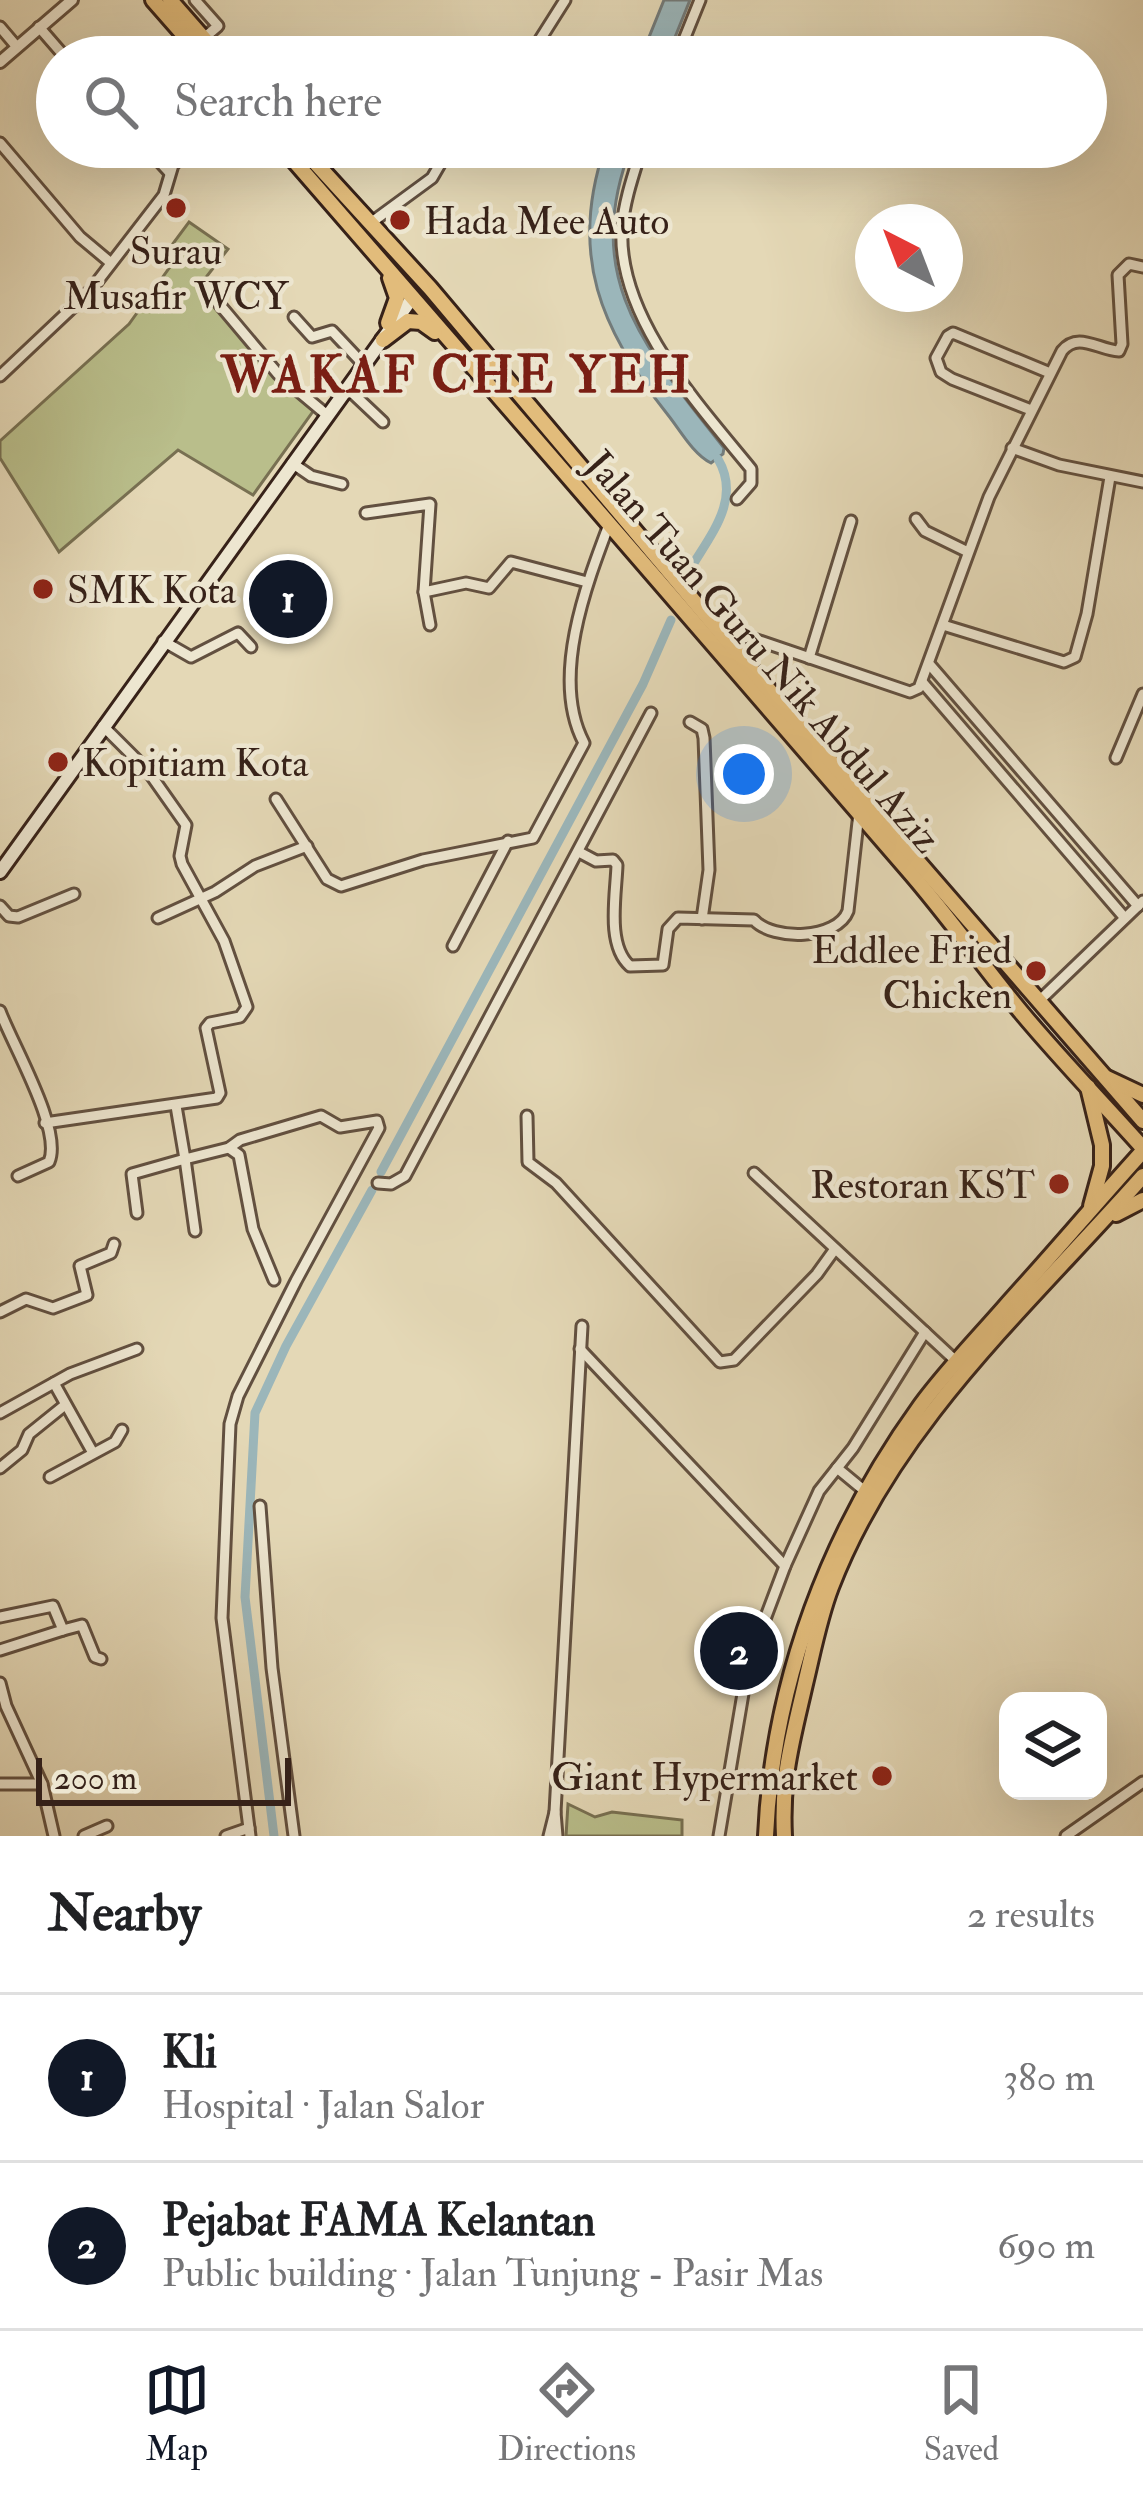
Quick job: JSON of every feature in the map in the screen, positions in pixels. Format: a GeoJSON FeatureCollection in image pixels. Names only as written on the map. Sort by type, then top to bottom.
{"type":"FeatureCollection","features":[{"type":"Feature","properties":{"kind":"main road"},"geometry":{"type":"LineString","coordinates":[[153,0],[185,36]]}},
{"type":"Feature","properties":{"kind":"main road"},"geometry":{"type":"LineString","coordinates":[[176,2],[202,36]]}},
{"type":"Feature","properties":{"kind":"main road","name":"Jalan Tuan Guru Nik Abdul Aziz"},"geometry":{"type":"LineString","coordinates":[[300,168],[610,522],[954,924],[1022,1013],[1143,1149]]}},
{"type":"Feature","properties":{"kind":"main road"},"geometry":{"type":"LineString","coordinates":[[0,872],[413,298],[408,277],[319,168]]}},
{"type":"Feature","properties":{"kind":"main road","name":"Jalan Tuan Guru Nik Abdul Aziz"},"geometry":{"type":"LineString","coordinates":[[320,168],[372,222],[1143,1121]]}},
{"type":"Feature","properties":{"kind":"main road"},"geometry":{"type":"LineString","coordinates":[[361,237],[397,291],[388,323]]}},
{"type":"Feature","properties":{"kind":"main road"},"geometry":{"type":"LineString","coordinates":[[366,362],[388,323],[413,298],[430,302],[500,374]]}},
{"type":"Feature","properties":{"kind":"main road"},"geometry":{"type":"LineString","coordinates":[[383,340],[414,320],[428,325],[456,351]]}},
{"type":"Feature","properties":{"kind":"main road"},"geometry":{"type":"LineString","coordinates":[[1102,1077],[1143,1095]]}},
{"type":"Feature","properties":{"kind":"main road"},"geometry":{"type":"LineString","coordinates":[[1088,1087],[1102,1145],[1096,1216]]}},
{"type":"Feature","properties":{"kind":"main road"},"geometry":{"type":"LineString","coordinates":[[780,1836],[782,1786],[820,1619],[867,1512],[933,1410],[1096,1216],[1143,1149]]}},
{"type":"Feature","properties":{"kind":"main road"},"geometry":{"type":"LineString","coordinates":[[766,1836],[771,1772],[790,1677],[827,1570],[866,1492],[923,1403],[957,1362],[1096,1216],[1143,1176]]}},
{"type":"Feature","properties":{"kind":"main road"},"geometry":{"type":"LineString","coordinates":[[1096,1216],[1143,1200]]}},
{"type":"Feature","properties":{"kind":"street"},"geometry":{"type":"LineString","coordinates":[[0,62],[72,0]]}},
{"type":"Feature","properties":{"kind":"street"},"geometry":{"type":"LineString","coordinates":[[195,0],[218,26],[206,36]]}},
{"type":"Feature","properties":{"kind":"street"},"geometry":{"type":"LineString","coordinates":[[543,36],[566,0]]}},
{"type":"Feature","properties":{"kind":"street"},"geometry":{"type":"LineString","coordinates":[[685,36],[700,0]]}},
{"type":"Feature","properties":{"kind":"street"},"geometry":{"type":"LineString","coordinates":[[0,27],[17,47]]}},
{"type":"Feature","properties":{"kind":"street"},"geometry":{"type":"LineString","coordinates":[[39,27],[47,36]]}},
{"type":"Feature","properties":{"kind":"street"},"geometry":{"type":"LineString","coordinates":[[0,143],[80,237],[111,263]]}},
{"type":"Feature","properties":{"kind":"street"},"geometry":{"type":"LineString","coordinates":[[165,168],[169,172]]}},
{"type":"Feature","properties":{"kind":"street"},"geometry":{"type":"LineString","coordinates":[[0,376],[90,291],[164,195],[173,168]]}},
{"type":"Feature","properties":{"kind":"street"},"geometry":{"type":"LineString","coordinates":[[372,222],[432,178],[438,168]]}},
{"type":"Feature","properties":{"kind":"street"},"geometry":{"type":"LineString","coordinates":[[637,168],[622,234],[632,297],[639,316],[679,375],[751,469],[751,483],[737,500]]}},
{"type":"Feature","properties":{"kind":"street"},"geometry":{"type":"LineString","coordinates":[[728,641],[748,637],[910,692],[923,683],[968,552],[1012,448],[1061,351],[1073,340],[1119,352],[1118,275],[1129,264],[1143,267]]}},
{"type":"Feature","properties":{"kind":"street"},"geometry":{"type":"LineString","coordinates":[[204,286],[278,374],[327,415]]}},
{"type":"Feature","properties":{"kind":"street"},"geometry":{"type":"LineString","coordinates":[[294,317],[312,338],[332,332],[366,362]]}},
{"type":"Feature","properties":{"kind":"street"},"geometry":{"type":"LineString","coordinates":[[1031,410],[941,372],[936,363],[942,347],[953,332],[1050,374]]}},
{"type":"Feature","properties":{"kind":"street"},"geometry":{"type":"LineString","coordinates":[[347,388],[383,422]]}},
{"type":"Feature","properties":{"kind":"street"},"geometry":{"type":"LineString","coordinates":[[1012,448],[1143,482]]}},
{"type":"Feature","properties":{"kind":"street"},"geometry":{"type":"LineString","coordinates":[[292,463],[311,476],[342,484]]}},
{"type":"Feature","properties":{"kind":"street"},"geometry":{"type":"LineString","coordinates":[[943,625],[1064,662],[1075,658],[1110,477]]}},
{"type":"Feature","properties":{"kind":"street"},"geometry":{"type":"LineString","coordinates":[[366,513],[430,504],[424,592],[430,626]]}},
{"type":"Feature","properties":{"kind":"street"},"geometry":{"type":"LineString","coordinates":[[916,519],[926,531],[968,552]]}},
{"type":"Feature","properties":{"kind":"street"},"geometry":{"type":"LineString","coordinates":[[809,658],[851,520]]}},
{"type":"Feature","properties":{"kind":"street"},"geometry":{"type":"LineString","coordinates":[[276,799],[327,879],[341,886],[423,860],[533,838],[584,743],[571,711],[576,618],[610,522]]}},
{"type":"Feature","properties":{"kind":"street"},"geometry":{"type":"LineString","coordinates":[[424,592],[466,583],[489,588],[511,562],[587,582]]}},
{"type":"Feature","properties":{"kind":"street"},"geometry":{"type":"LineString","coordinates":[[163,641],[190,657],[238,633],[251,647]]}},
{"type":"Feature","properties":{"kind":"street"},"geometry":{"type":"LineString","coordinates":[[930,665],[1140,904],[1038,1002]]}},
{"type":"Feature","properties":{"kind":"street"},"geometry":{"type":"LineString","coordinates":[[923,683],[1124,917]]}},
{"type":"Feature","properties":{"kind":"street"},"geometry":{"type":"LineString","coordinates":[[1116,758],[1143,694]]}},
{"type":"Feature","properties":{"kind":"street"},"geometry":{"type":"LineString","coordinates":[[378,1183],[392,1184],[405,1176],[651,713]]}},
{"type":"Feature","properties":{"kind":"street"},"geometry":{"type":"LineString","coordinates":[[690,722],[702,729],[704,738],[709,870],[702,919]]}},
{"type":"Feature","properties":{"kind":"street"},"geometry":{"type":"LineString","coordinates":[[45,1124],[220,1096],[206,1028],[210,1023],[240,1018],[248,1007],[233,960],[180,856],[186,825],[148,771],[104,726]]}},
{"type":"Feature","properties":{"kind":"street"},"geometry":{"type":"LineString","coordinates":[[579,852],[617,865],[618,950],[630,967],[663,965],[670,924],[678,919],[754,920],[775,932],[826,931],[842,924],[848,910],[859,813]]}},
{"type":"Feature","properties":{"kind":"street"},"geometry":{"type":"LineString","coordinates":[[453,946],[508,841]]}},
{"type":"Feature","properties":{"kind":"street"},"geometry":{"type":"LineString","coordinates":[[158,918],[215,892],[255,866],[307,846]]}},
{"type":"Feature","properties":{"kind":"street"},"geometry":{"type":"LineString","coordinates":[[0,906],[9,916],[18,917],[74,894]]}},
{"type":"Feature","properties":{"kind":"street"},"geometry":{"type":"LineString","coordinates":[[0,1011],[34,1083],[52,1157],[18,1176]]}},
{"type":"Feature","properties":{"kind":"street"},"geometry":{"type":"LineString","coordinates":[[176,1106],[194,1231]]}},
{"type":"Feature","properties":{"kind":"street"},"geometry":{"type":"LineString","coordinates":[[137,1213],[132,1174],[229,1148],[240,1140],[321,1116],[340,1127],[377,1121],[379,1128],[238,1396],[230,1424],[222,1618],[249,1832],[226,1836]]}},
{"type":"Feature","properties":{"kind":"street"},"geometry":{"type":"LineString","coordinates":[[527,1116],[528,1162],[556,1183],[720,1362],[734,1360],[818,1274],[835,1249]]}},
{"type":"Feature","properties":{"kind":"street"},"geometry":{"type":"LineString","coordinates":[[229,1148],[239,1155],[253,1229],[274,1280]]}},
{"type":"Feature","properties":{"kind":"street"},"geometry":{"type":"LineString","coordinates":[[754,1173],[957,1362]]}},
{"type":"Feature","properties":{"kind":"street"},"geometry":{"type":"LineString","coordinates":[[0,1312],[26,1299],[52,1308],[87,1295],[80,1266],[111,1253],[114,1244]]}},
{"type":"Feature","properties":{"kind":"street"},"geometry":{"type":"LineString","coordinates":[[552,1836],[582,1326]]}},
{"type":"Feature","properties":{"kind":"street"},"geometry":{"type":"LineString","coordinates":[[719,1836],[748,1664],[785,1566],[814,1498],[925,1332]]}},
{"type":"Feature","properties":{"kind":"street"},"geometry":{"type":"LineString","coordinates":[[0,1413],[54,1383],[137,1349]]}},
{"type":"Feature","properties":{"kind":"street"},"geometry":{"type":"LineString","coordinates":[[580,1349],[785,1566]]}},
{"type":"Feature","properties":{"kind":"street"},"geometry":{"type":"LineString","coordinates":[[54,1383],[93,1453]]}},
{"type":"Feature","properties":{"kind":"street"},"geometry":{"type":"LineString","coordinates":[[0,1468],[22,1450],[29,1434],[65,1405]]}},
{"type":"Feature","properties":{"kind":"street"},"geometry":{"type":"LineString","coordinates":[[50,1477],[120,1438],[122,1430]]}},
{"type":"Feature","properties":{"kind":"street"},"geometry":{"type":"LineString","coordinates":[[837,1468],[866,1492]]}},
{"type":"Feature","properties":{"kind":"street"},"geometry":{"type":"LineString","coordinates":[[260,1506],[272,1669],[294,1836]]}},
{"type":"Feature","properties":{"kind":"street"},"geometry":{"type":"LineString","coordinates":[[0,1617],[49,1604],[56,1609],[63,1630]]}},
{"type":"Feature","properties":{"kind":"street"},"geometry":{"type":"LineString","coordinates":[[0,1650],[82,1625],[95,1657],[101,1659]]}},
{"type":"Feature","properties":{"kind":"street"},"geometry":{"type":"LineString","coordinates":[[0,1683],[42,1784],[54,1836]]}},
{"type":"Feature","properties":{"kind":"street"},"geometry":{"type":"LineString","coordinates":[[1066,1836],[1143,1782]]}},
{"type":"Feature","properties":{"kind":"street"},"geometry":{"type":"LineString","coordinates":[[0,1784],[42,1784]]}},
{"type":"Feature","properties":{"kind":"street"},"geometry":{"type":"LineString","coordinates":[[85,1836],[106,1826]]}},
{"type":"Feature","properties":{"kind":"green space"},"geometry":{"type":"Polygon","coordinates":[[[189,222],[228,249],[200,285],[274,376],[314,410],[253,495],[178,450],[59,552],[0,458],[0,441],[129,324],[172,264],[163,257],[189,222]]]}},
{"type":"Feature","properties":{"kind":"green space"},"geometry":{"type":"Polygon","coordinates":[[[568,1804],[595,1817],[612,1812],[682,1820],[682,1836],[566,1836],[568,1804]]]}},
{"type":"Feature","properties":{"kind":"water"},"geometry":{"type":"Polygon","coordinates":[[[664,0],[690,0],[675,36],[649,36],[664,0]]]}},
{"type":"Feature","properties":{"kind":"water"},"geometry":{"type":"Polygon","coordinates":[[[599,168],[625,168],[613,237],[618,275],[647,345],[724,448],[711,463],[693,448],[645,384],[609,322],[591,257],[599,168]]]}},
{"type":"Feature","properties":{"kind":"waterway"},"geometry":{"type":"LineString","coordinates":[[689,571],[725,503],[725,474],[718,459]]}},
{"type":"Feature","properties":{"kind":"waterway"},"geometry":{"type":"LineString","coordinates":[[381,1172],[643,684],[671,620]]}},
{"type":"Feature","properties":{"kind":"waterway"},"geometry":{"type":"LineString","coordinates":[[274,1836],[245,1597],[255,1413],[286,1346],[372,1190]]}},
{"type":"Feature","properties":{"kind":"place","name":"Surau Musafir WCY"},"geometry":{"type":"Point","coordinates":[176,208]}},
{"type":"Feature","properties":{"kind":"place","name":"Hada Mee Auto"},"geometry":{"type":"Point","coordinates":[400,220]}},
{"type":"Feature","properties":{"kind":"place","name":"SMK Kota"},"geometry":{"type":"Point","coordinates":[43,589]}},
{"type":"Feature","properties":{"kind":"place","name":"Kli"},"geometry":{"type":"Point","coordinates":[288,599]}},
{"type":"Feature","properties":{"kind":"place","name":"Kopitiam Kota"},"geometry":{"type":"Point","coordinates":[58,762]}},
{"type":"Feature","properties":{"kind":"place","name":"Eddlee Fried Chicken"},"geometry":{"type":"Point","coordinates":[1036,971]}},
{"type":"Feature","properties":{"kind":"place","name":"Restoran KST"},"geometry":{"type":"Point","coordinates":[1059,1184]}},
{"type":"Feature","properties":{"kind":"place","name":"Pejabat FAMA Kelantan"},"geometry":{"type":"Point","coordinates":[739,1651]}},
{"type":"Feature","properties":{"kind":"place","name":"Giant Hypermarket"},"geometry":{"type":"Point","coordinates":[882,1776]}},
{"type":"Feature","properties":{"kind":"district","name":"WAKAF CHE YEH"},"geometry":{"type":"Point","coordinates":[457,374]}}]}
